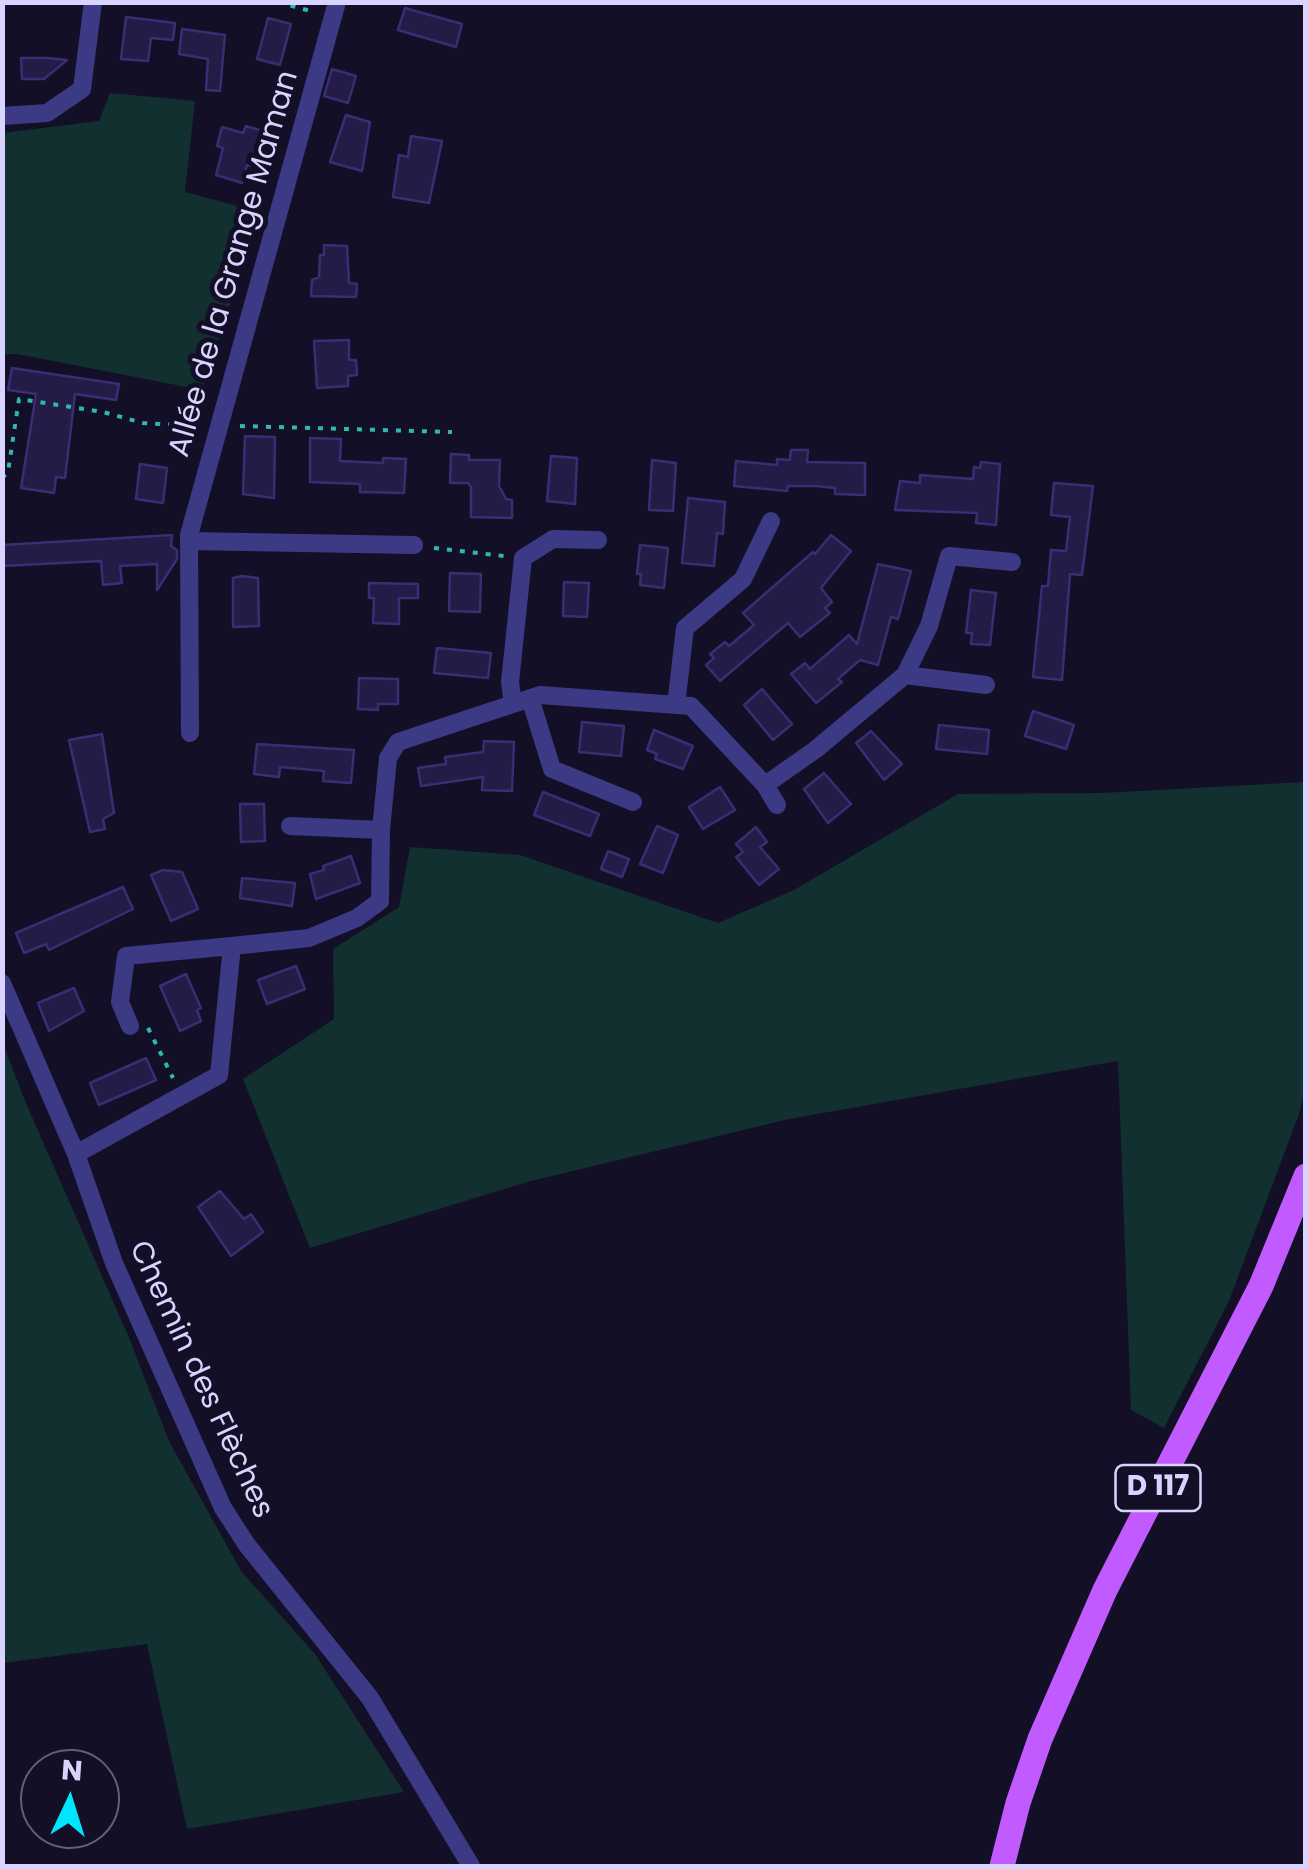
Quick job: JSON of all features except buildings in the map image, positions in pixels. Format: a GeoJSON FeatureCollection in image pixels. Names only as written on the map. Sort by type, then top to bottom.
{"type":"FeatureCollection","features":[{"type":"Feature","properties":{"kind":"main road","name":"D 117"},"geometry":{"type":"LineString","coordinates":[[1002,1866],[1040,1739],[1105,1590],[1261,1286],[1306,1176]]}},
{"type":"Feature","properties":{"kind":"street"},"geometry":{"type":"LineString","coordinates":[[2,116],[47,113],[82,90],[93,2]]}},
{"type":"Feature","properties":{"kind":"street","name":"Allée de la Grange Maman"},"geometry":{"type":"LineString","coordinates":[[190,734],[189,541],[335,10]]}},
{"type":"Feature","properties":{"kind":"street"},"geometry":{"type":"LineString","coordinates":[[676,706],[685,628],[744,579],[771,520]]}},
{"type":"Feature","properties":{"kind":"street"},"geometry":{"type":"LineString","coordinates":[[598,540],[553,539],[522,558],[510,682],[552,769],[633,802]]}},
{"type":"Feature","properties":{"kind":"street"},"geometry":{"type":"LineString","coordinates":[[189,541],[414,545]]}},
{"type":"Feature","properties":{"kind":"street"},"geometry":{"type":"LineString","coordinates":[[765,784],[815,750],[905,675],[928,626],[949,556],[1012,562]]}},
{"type":"Feature","properties":{"kind":"street"},"geometry":{"type":"LineString","coordinates":[[905,675],[986,685]]}},
{"type":"Feature","properties":{"kind":"street"},"geometry":{"type":"LineString","coordinates":[[130,1026],[120,1002],[126,956],[309,938],[357,918],[380,901],[388,758],[398,742],[540,695],[691,706],[765,784],[778,805]]}},
{"type":"Feature","properties":{"kind":"street"},"geometry":{"type":"LineString","coordinates":[[290,826],[381,830]]}},
{"type":"Feature","properties":{"kind":"street"},"geometry":{"type":"LineString","coordinates":[[76,1154],[219,1075],[232,946]]}},
{"type":"Feature","properties":{"kind":"street","name":"Chemin des Flèches"},"geometry":{"type":"LineString","coordinates":[[2,983],[76,1154],[114,1263],[223,1508],[247,1546],[370,1698],[472,1866]]}},
{"type":"Feature","properties":{"kind":"path"},"geometry":{"type":"LineString","coordinates":[[278,2],[335,10]]}},
{"type":"Feature","properties":{"kind":"path"},"geometry":{"type":"LineString","coordinates":[[414,545],[522,558]]}},
{"type":"Feature","properties":{"kind":"path"},"geometry":{"type":"LineString","coordinates":[[130,1026],[146,1025],[181,1096]]}},
{"type":"Feature","properties":{"kind":"green space"},"geometry":{"type":"Polygon","coordinates":[[[110,93],[195,101],[185,192],[260,212],[202,390],[3,354],[3,133],[99,121],[110,93]]]}},
{"type":"Feature","properties":{"kind":"green space"},"geometry":{"type":"Polygon","coordinates":[[[1305,782],[1305,1088],[1299,1114],[1229,1301],[1164,1428],[1131,1410],[1118,1061],[789,1119],[531,1181],[310,1248],[243,1079],[334,1019],[333,949],[399,907],[410,847],[520,855],[718,923],[794,890],[958,794],[1102,793],[1305,782]]]}},
{"type":"Feature","properties":{"kind":"green space"},"geometry":{"type":"Polygon","coordinates":[[[3,1043],[169,1441],[241,1571],[315,1654],[404,1792],[187,1829],[147,1644],[3,1663],[3,1043]]]}}]}
